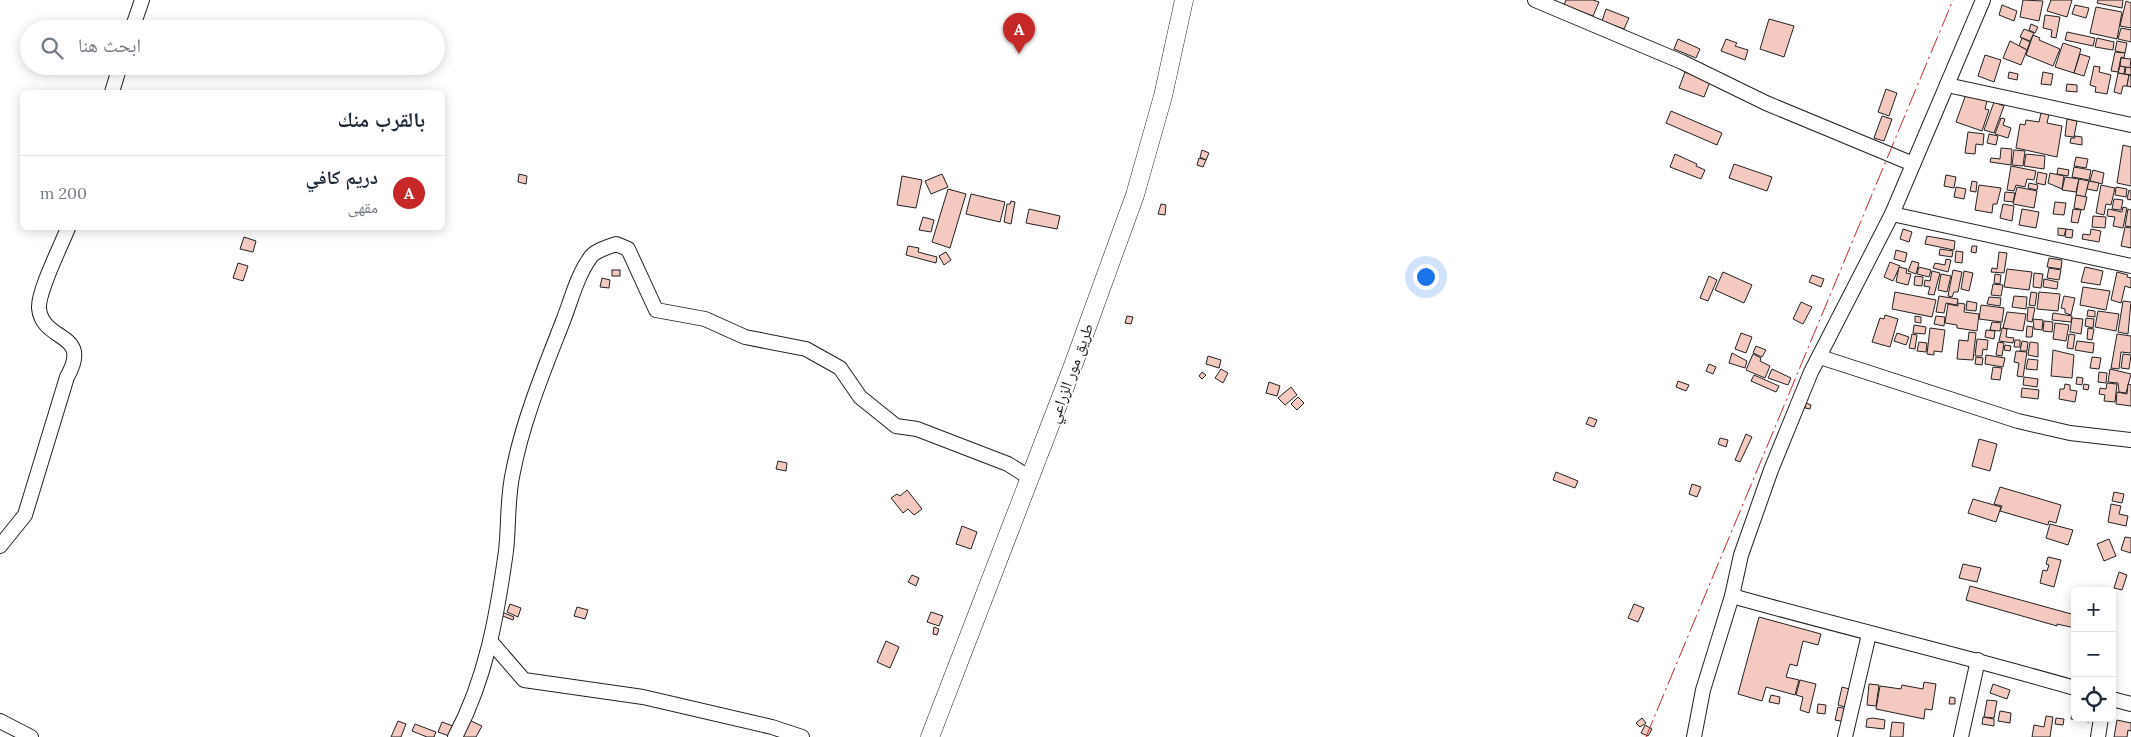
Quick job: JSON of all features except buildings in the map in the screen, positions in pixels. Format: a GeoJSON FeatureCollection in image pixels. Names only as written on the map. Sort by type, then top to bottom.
{"type":"FeatureCollection","features":[{"type":"Feature","properties":{"kind":"street"},"geometry":{"type":"LineString","coordinates":[[135,20],[142,0]]}},
{"type":"Feature","properties":{"kind":"street","name":"طريق مور الزراعي"},"geometry":{"type":"LineString","coordinates":[[930,737],[1030,478],[1135,195],[1163,96],[1184,0]]}},
{"type":"Feature","properties":{"kind":"street"},"geometry":{"type":"LineString","coordinates":[[1535,0],[1682,62],[1766,103],[1913,164]]}},
{"type":"Feature","properties":{"kind":"street"},"geometry":{"type":"LineString","coordinates":[[1694,737],[1703,690],[1732,596],[1741,555],[1768,480],[1811,372],[1892,214],[1983,0]]}},
{"type":"Feature","properties":{"kind":"street"},"geometry":{"type":"LineString","coordinates":[[113,90],[117,75]]}},
{"type":"Feature","properties":{"kind":"street"},"geometry":{"type":"LineString","coordinates":[[1947,85],[2131,125]]}},
{"type":"Feature","properties":{"kind":"street"},"geometry":{"type":"LineString","coordinates":[[1892,214],[2131,266]]}},
{"type":"Feature","properties":{"kind":"street"},"geometry":{"type":"LineString","coordinates":[[0,546],[25,515],[67,377],[74,364],[75,352],[73,346],[52,330],[41,315],[39,306],[43,290],[67,230]]}},
{"type":"Feature","properties":{"kind":"street"},"geometry":{"type":"LineString","coordinates":[[456,737],[478,688],[490,642],[506,550],[512,474],[519,443],[537,389],[590,257],[616,244],[628,250],[656,310],[706,319],[745,337],[806,349],[840,368],[860,397],[896,426],[917,429],[1008,464],[1030,478]]}},
{"type":"Feature","properties":{"kind":"street"},"geometry":{"type":"LineString","coordinates":[[1820,357],[2018,421],[2070,433],[2131,440]]}},
{"type":"Feature","properties":{"kind":"street"},"geometry":{"type":"LineString","coordinates":[[1732,596],[1869,634],[1978,660],[2071,687]]}},
{"type":"Feature","properties":{"kind":"street"},"geometry":{"type":"LineString","coordinates":[[1845,737],[1869,634]]}},
{"type":"Feature","properties":{"kind":"street"},"geometry":{"type":"LineString","coordinates":[[490,642],[524,680],[643,697],[772,727],[802,737]]}},
{"type":"Feature","properties":{"kind":"street"},"geometry":{"type":"LineString","coordinates":[[1961,737],[1978,660]]}},
{"type":"Feature","properties":{"kind":"street"},"geometry":{"type":"LineString","coordinates":[[2116,700],[2131,704]]}},
{"type":"Feature","properties":{"kind":"street"},"geometry":{"type":"LineString","coordinates":[[0,721],[31,737]]}},
{"type":"Feature","properties":{"kind":"street"},"geometry":{"type":"LineString","coordinates":[[2098,737],[2100,722]]}},
{"type":"Feature","properties":{"kind":"power"},"geometry":{"type":"LineString","coordinates":[[1646,737],[1953,0]]}},
{"type":"Feature","properties":{"kind":"place","name":"دريم كافي"},"geometry":{"type":"Point","coordinates":[1019,54]}}]}
